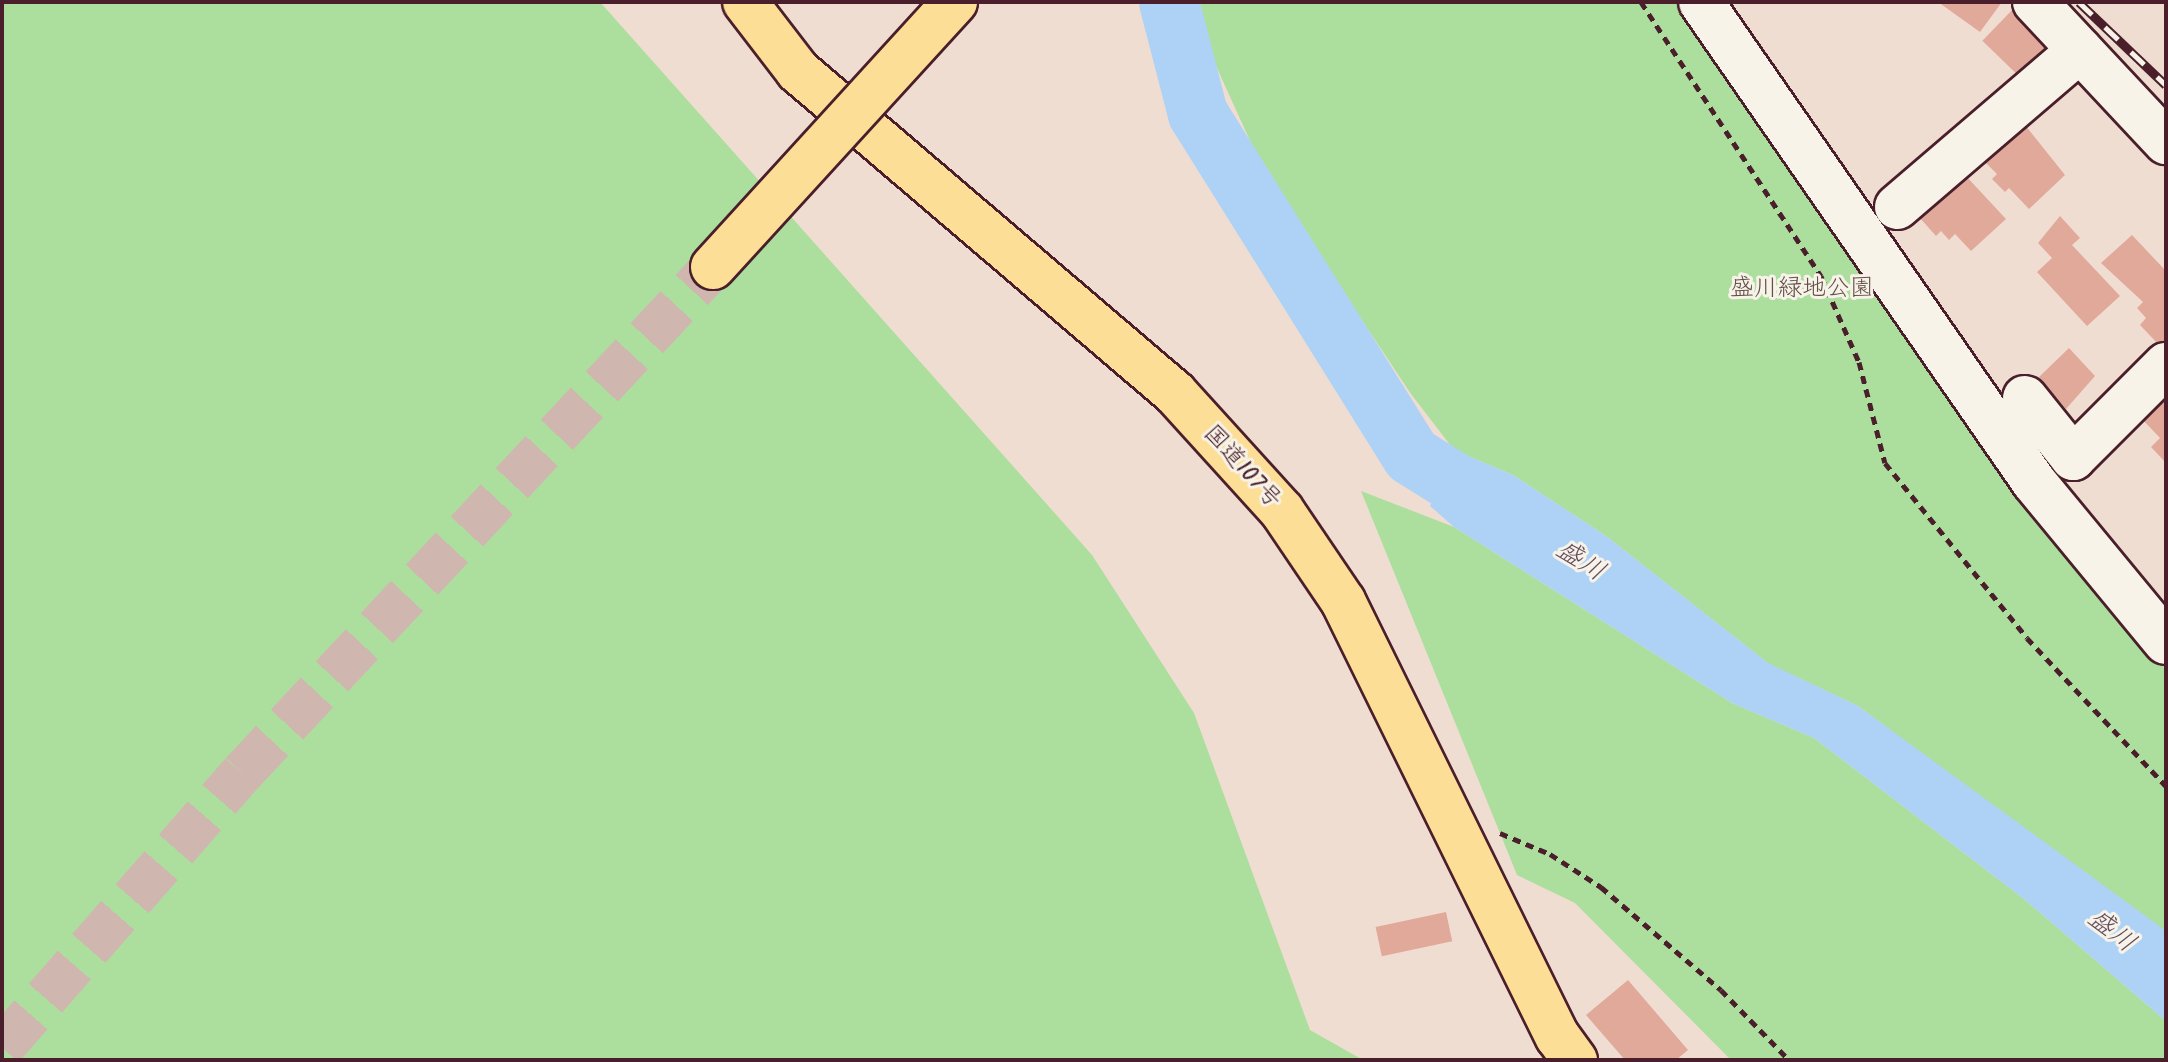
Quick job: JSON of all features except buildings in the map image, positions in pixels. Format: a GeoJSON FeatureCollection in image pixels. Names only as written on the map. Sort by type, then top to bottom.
{"type":"FeatureCollection","features":[{"type":"Feature","properties":{"kind":"highway","name":"国道107号"},"geometry":{"type":"LineString","coordinates":[[745,2],[798,71],[1175,393],[1282,511],[1343,601],[1558,1037],[1575,1060]]}},
{"type":"Feature","properties":{"kind":"highway"},"geometry":{"type":"LineString","coordinates":[[713,267],[955,2]]}},
{"type":"Feature","properties":{"kind":"street"},"geometry":{"type":"LineString","coordinates":[[1701,2],[2034,482],[2166,642]]}},
{"type":"Feature","properties":{"kind":"street"},"geometry":{"type":"LineString","coordinates":[[2035,2],[2166,142]]}},
{"type":"Feature","properties":{"kind":"street"},"geometry":{"type":"LineString","coordinates":[[1897,207],[2080,50]]}},
{"type":"Feature","properties":{"kind":"street"},"geometry":{"type":"LineString","coordinates":[[2025,398],[2073,458],[2166,365]]}},
{"type":"Feature","properties":{"kind":"path"},"geometry":{"type":"LineString","coordinates":[[1641,2],[1821,276],[1859,362],[1885,463],[2027,638],[2166,786]]}},
{"type":"Feature","properties":{"kind":"path"},"geometry":{"type":"LineString","coordinates":[[1456,832],[1509,834],[1601,887],[1721,990],[1789,1060]]}},
{"type":"Feature","properties":{"kind":"green space"},"geometry":{"type":"Polygon","coordinates":[[[2,2],[600,2],[1092,555],[1194,713],[1310,1030],[1363,1060],[2,1060],[2,2]]]}},
{"type":"Feature","properties":{"kind":"green space","name":"盛川緑地公園"},"geometry":{"type":"Polygon","coordinates":[[[1187,2],[1685,2],[1970,420],[2166,667],[2166,935],[1858,706],[1769,664],[1606,536],[1513,475],[1454,450],[1411,394],[1266,176],[1187,2]]]}},
{"type":"Feature","properties":{"kind":"green space"},"geometry":{"type":"Polygon","coordinates":[[[1361,491],[1454,527],[1732,703],[1814,738],[2024,899],[2166,1021],[2166,1060],[1731,1060],[1575,903],[1517,875],[1361,491]]]}},
{"type":"Feature","properties":{"kind":"water"},"geometry":{"type":"Polygon","coordinates":[[[1454,450],[1513,475],[1606,536],[1768,663],[1858,706],[2166,931],[2166,1021],[2024,899],[1814,738],[1732,703],[1454,527],[1430,506],[1454,450]]]}},
{"type":"Feature","properties":{"kind":"waterway","name":"盛川"},"geometry":{"type":"LineString","coordinates":[[1169,2],[1198,114],[1412,456],[1514,520]]}},
{"type":"Feature","properties":{"kind":"tunnel"},"geometry":{"type":"LineString","coordinates":[[2,1048],[242,773],[713,267]]}},
{"type":"Feature","properties":{"kind":"railway"},"geometry":{"type":"LineString","coordinates":[[2079,2],[2166,85]]}}]}
